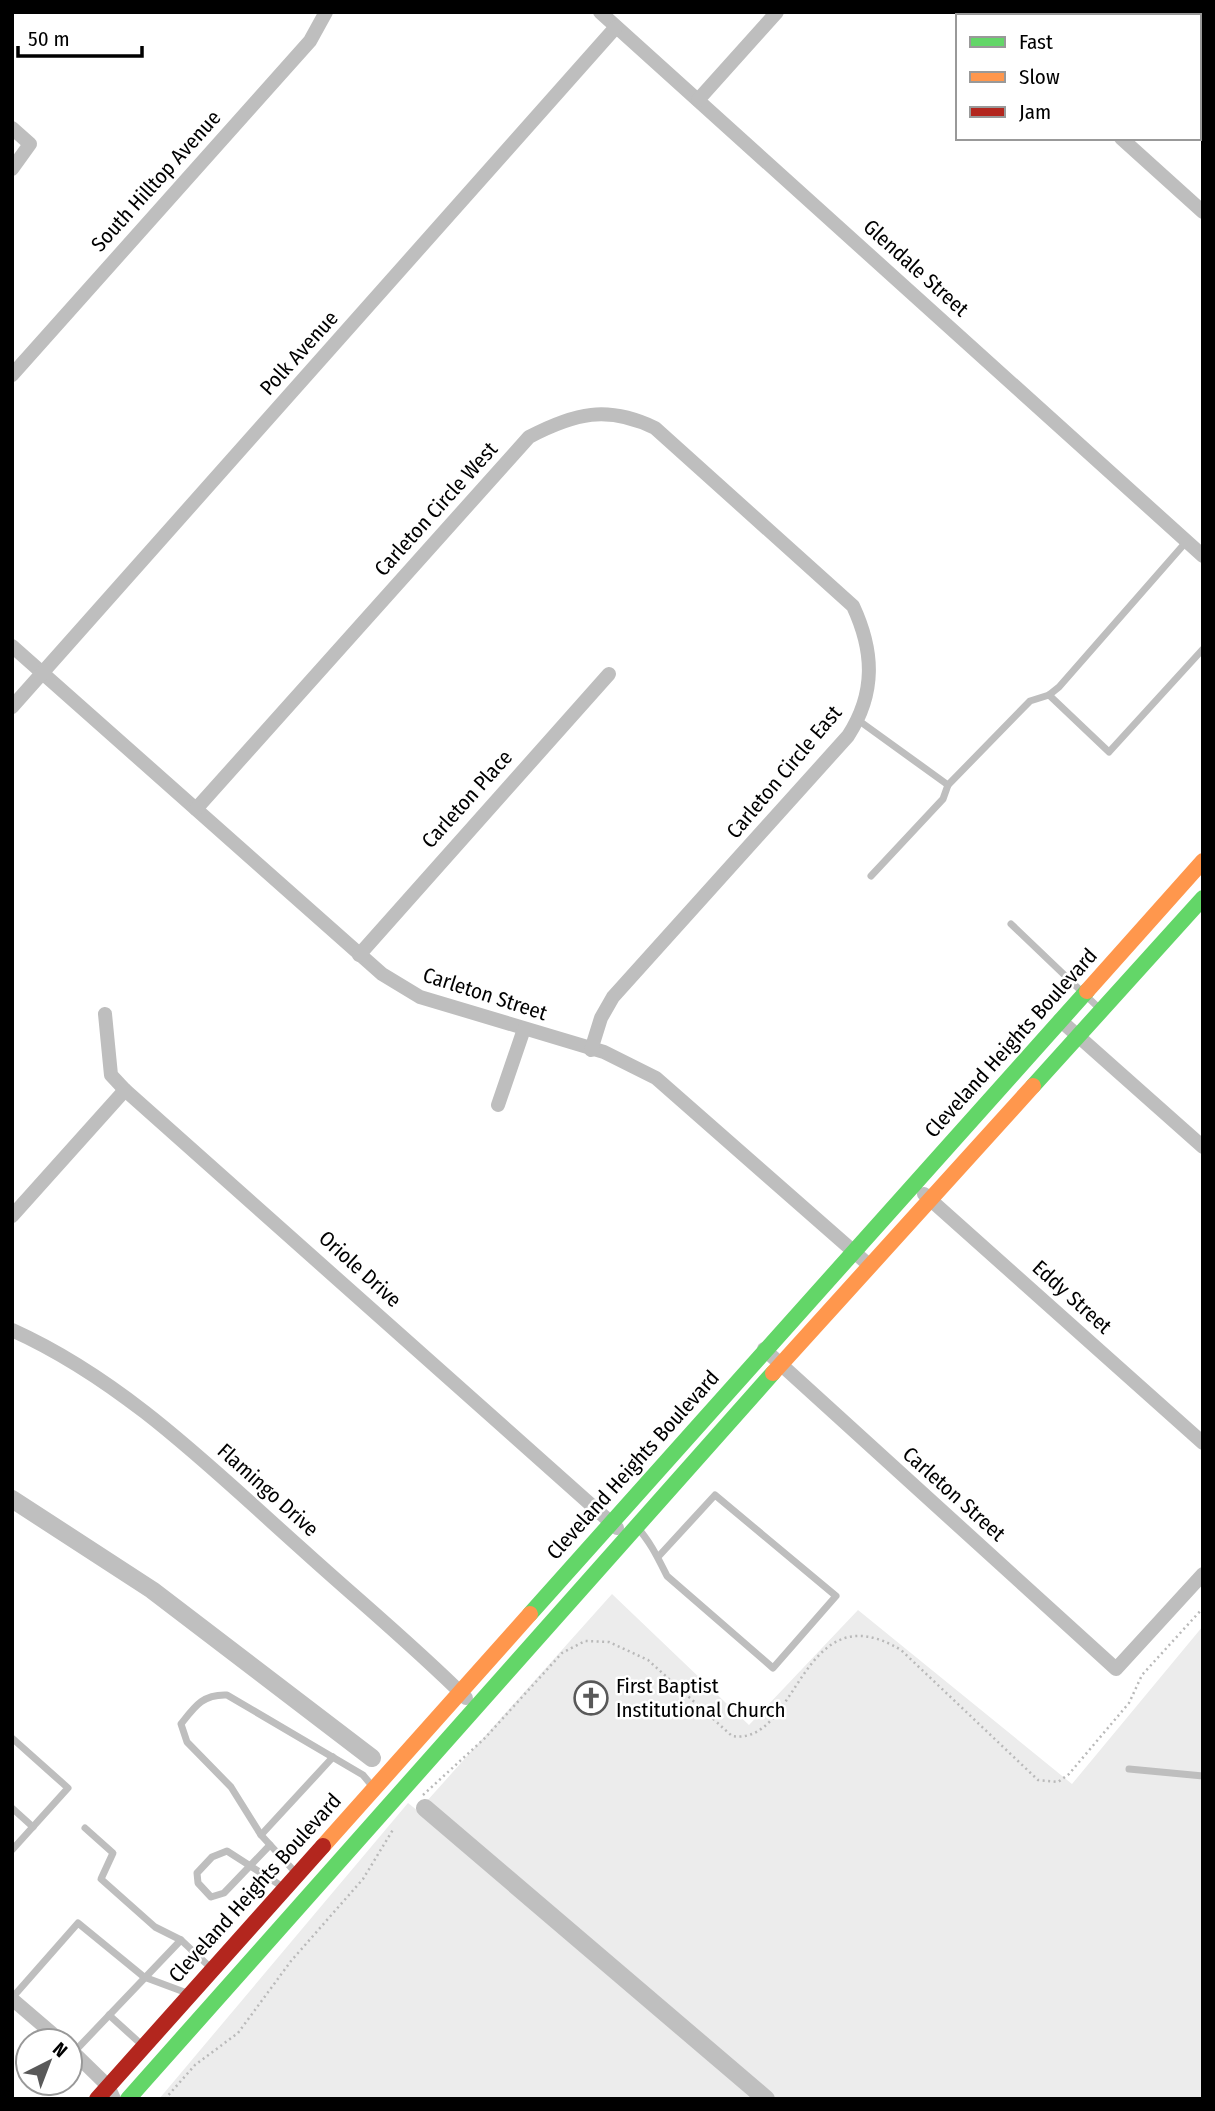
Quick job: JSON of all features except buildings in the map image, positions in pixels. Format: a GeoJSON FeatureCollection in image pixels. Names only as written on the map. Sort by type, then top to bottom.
{"type":"FeatureCollection","features":[{"type":"Feature","properties":{"kind":"street","name":"South Hilltop Avenue"},"geometry":{"type":"LineString","coordinates":[[12,375],[310,41],[326,12]]}},
{"type":"Feature","properties":{"kind":"street","name":"Glendale Street"},"geometry":{"type":"LineString","coordinates":[[600,12],[1203,555]]}},
{"type":"Feature","properties":{"kind":"street"},"geometry":{"type":"LineString","coordinates":[[698,100],[777,12]]}},
{"type":"Feature","properties":{"kind":"street","name":"Polk Avenue"},"geometry":{"type":"LineString","coordinates":[[12,707],[616,27]]}},
{"type":"Feature","properties":{"kind":"street"},"geometry":{"type":"LineString","coordinates":[[12,128],[30,144],[12,169]]}},
{"type":"Feature","properties":{"kind":"street"},"geometry":{"type":"LineString","coordinates":[[1123,140],[1203,212]]}},
{"type":"Feature","properties":{"kind":"street","name":"Carleton Circle West"},"geometry":{"type":"LineString","coordinates":[[196,809],[529,437],[562,419],[612,414],[634,418],[655,428],[756,516]]}},
{"type":"Feature","properties":{"kind":"street","name":"Carleton Circle East"},"geometry":{"type":"LineString","coordinates":[[591,1050],[613,997],[848,736],[858,720],[869,689],[870,661],[866,633],[853,606],[756,516]]}},
{"type":"Feature","properties":{"kind":"street","name":"Carleton Street"},"geometry":{"type":"LineString","coordinates":[[12,646],[382,974],[420,997],[604,1052],[656,1078],[869,1265]]}},
{"type":"Feature","properties":{"kind":"street","name":"Carleton Place"},"geometry":{"type":"LineString","coordinates":[[359,955],[609,674]]}},
{"type":"Feature","properties":{"kind":"street","name":"Cleveland Heights Boulevard"},"geometry":{"type":"LineString","coordinates":[[97,2099],[111,2092],[143,2046],[188,1994],[1203,861]]}},
{"type":"Feature","properties":{"kind":"street","name":"Cleveland Heights Boulevard"},"geometry":{"type":"LineString","coordinates":[[128,2099],[869,1265],[1203,898]]}},
{"type":"Feature","properties":{"kind":"street","name":"Oriole Drive"},"geometry":{"type":"LineString","coordinates":[[105,1014],[111,1075],[125,1090],[610,1521],[631,1531]]}},
{"type":"Feature","properties":{"kind":"street"},"geometry":{"type":"LineString","coordinates":[[1060,1020],[1200,1138]]}},
{"type":"Feature","properties":{"kind":"street"},"geometry":{"type":"LineString","coordinates":[[498,1105],[524,1029]]}},
{"type":"Feature","properties":{"kind":"street"},"geometry":{"type":"LineString","coordinates":[[12,1216],[125,1090]]}},
{"type":"Feature","properties":{"kind":"street","name":"Eddy Street"},"geometry":{"type":"LineString","coordinates":[[912,1185],[1203,1443]]}},
{"type":"Feature","properties":{"kind":"street","name":"Flamingo Drive"},"geometry":{"type":"LineString","coordinates":[[12,1330],[69,1359],[140,1408],[192,1450],[475,1708]]}},
{"type":"Feature","properties":{"kind":"street","name":"Carleton Street"},"geometry":{"type":"LineString","coordinates":[[764,1349],[1116,1669],[1203,1574]]}},
{"type":"Feature","properties":{"kind":"street"},"geometry":{"type":"LineString","coordinates":[[374,1787],[390,1803]]}},
{"type":"Feature","properties":{"kind":"street"},"geometry":{"type":"LineString","coordinates":[[297,1874],[313,1889]]}},
{"type":"Feature","properties":{"kind":"street"},"geometry":{"type":"LineString","coordinates":[[12,1999],[45,2027]]}},
{"type":"Feature","properties":{"kind":"street"},"geometry":{"type":"LineString","coordinates":[[84,2063],[111,2092]]}},
{"type":"Feature","properties":{"kind":"lane"},"geometry":{"type":"LineString","coordinates":[[870,876],[943,799],[948,785],[1030,701],[1049,695],[1187,541]]}},
{"type":"Feature","properties":{"kind":"lane"},"geometry":{"type":"LineString","coordinates":[[1049,695],[1109,752],[1203,649]]}},
{"type":"Feature","properties":{"kind":"lane"},"geometry":{"type":"LineString","coordinates":[[858,720],[948,785]]}},
{"type":"Feature","properties":{"kind":"lane"},"geometry":{"type":"LineString","coordinates":[[1012,924],[1102,1011]]}},
{"type":"Feature","properties":{"kind":"lane"},"geometry":{"type":"LineString","coordinates":[[631,1531],[649,1539],[667,1576],[773,1668],[836,1596],[715,1495],[658,1557]]}},
{"type":"Feature","properties":{"kind":"lane"},"geometry":{"type":"LineString","coordinates":[[297,1874],[261,1835],[231,1787],[187,1742],[181,1731],[181,1724],[197,1703],[214,1695],[227,1695],[363,1775],[374,1787]]}},
{"type":"Feature","properties":{"kind":"lane"},"geometry":{"type":"LineString","coordinates":[[12,1738],[68,1788],[12,1850]]}},
{"type":"Feature","properties":{"kind":"lane"},"geometry":{"type":"LineString","coordinates":[[261,1835],[333,1757]]}},
{"type":"Feature","properties":{"kind":"lane"},"geometry":{"type":"LineString","coordinates":[[1129,1769],[1203,1776]]}},
{"type":"Feature","properties":{"kind":"lane"},"geometry":{"type":"LineString","coordinates":[[12,1808],[33,1827]]}},
{"type":"Feature","properties":{"kind":"lane"},"geometry":{"type":"LineString","coordinates":[[85,1828],[113,1853],[101,1880],[155,1927],[181,1940],[212,1969]]}},
{"type":"Feature","properties":{"kind":"lane"},"geometry":{"type":"LineString","coordinates":[[270,1845],[251,1864],[224,1893],[215,1898],[202,1889],[197,1878],[197,1873],[218,1852],[227,1851],[251,1864],[284,1888]]}},
{"type":"Feature","properties":{"kind":"lane"},"geometry":{"type":"LineString","coordinates":[[12,1999],[78,1923],[144,1977],[188,1994]]}},
{"type":"Feature","properties":{"kind":"lane"},"geometry":{"type":"LineString","coordinates":[[84,2039],[181,1940]]}},
{"type":"Feature","properties":{"kind":"lane"},"geometry":{"type":"LineString","coordinates":[[109,2015],[143,2046]]}},
{"type":"Feature","properties":{"kind":"path"},"geometry":{"type":"LineString","coordinates":[[416,1798],[485,1738],[562,1653],[586,1641],[598,1640],[629,1648],[648,1660],[732,1736],[743,1738],[757,1734],[768,1724],[814,1660],[831,1645],[862,1636],[880,1637],[901,1650],[1038,1780],[1058,1782],[1069,1774],[1129,1703],[1142,1675],[1203,1608]]}},
{"type":"Feature","properties":{"kind":"path"},"geometry":{"type":"LineString","coordinates":[[165,2099],[195,2065],[238,2033],[291,1961],[363,1879],[395,1825]]}},
{"type":"Feature","properties":{"kind":"shaded area"},"geometry":{"type":"Polygon","coordinates":[[[612,1594],[749,1725],[858,1610],[1072,1784],[1203,1626],[1203,2099],[159,2099],[408,1803],[418,1811],[612,1594]]]}},
{"type":"Feature","properties":{"kind":"waterway"},"geometry":{"type":"LineString","coordinates":[[12,1499],[152,1590],[372,1758]]}},
{"type":"Feature","properties":{"kind":"waterway"},"geometry":{"type":"LineString","coordinates":[[425,1808],[766,2099]]}},
{"type":"Feature","properties":{"kind":"traffic: fast"},"geometry":{"type":"LineString","coordinates":[[1033,1086],[1203,898]]}},
{"type":"Feature","properties":{"kind":"traffic: fast"},"geometry":{"type":"LineString","coordinates":[[530,1614],[1087,991]]}},
{"type":"Feature","properties":{"kind":"traffic: fast"},"geometry":{"type":"LineString","coordinates":[[128,2099],[773,1373]]}},
{"type":"Feature","properties":{"kind":"traffic: slow"},"geometry":{"type":"LineString","coordinates":[[1087,991],[1203,861]]}},
{"type":"Feature","properties":{"kind":"traffic: slow"},"geometry":{"type":"LineString","coordinates":[[773,1373],[1033,1086]]}},
{"type":"Feature","properties":{"kind":"traffic: slow"},"geometry":{"type":"LineString","coordinates":[[323,1846],[530,1614]]}},
{"type":"Feature","properties":{"kind":"traffic: jam"},"geometry":{"type":"LineString","coordinates":[[97,2099],[323,1846]]}},
{"type":"Feature","properties":{"kind":"place","name":"First Baptist Institutional Church"},"geometry":{"type":"Point","coordinates":[591,1698]}}]}
